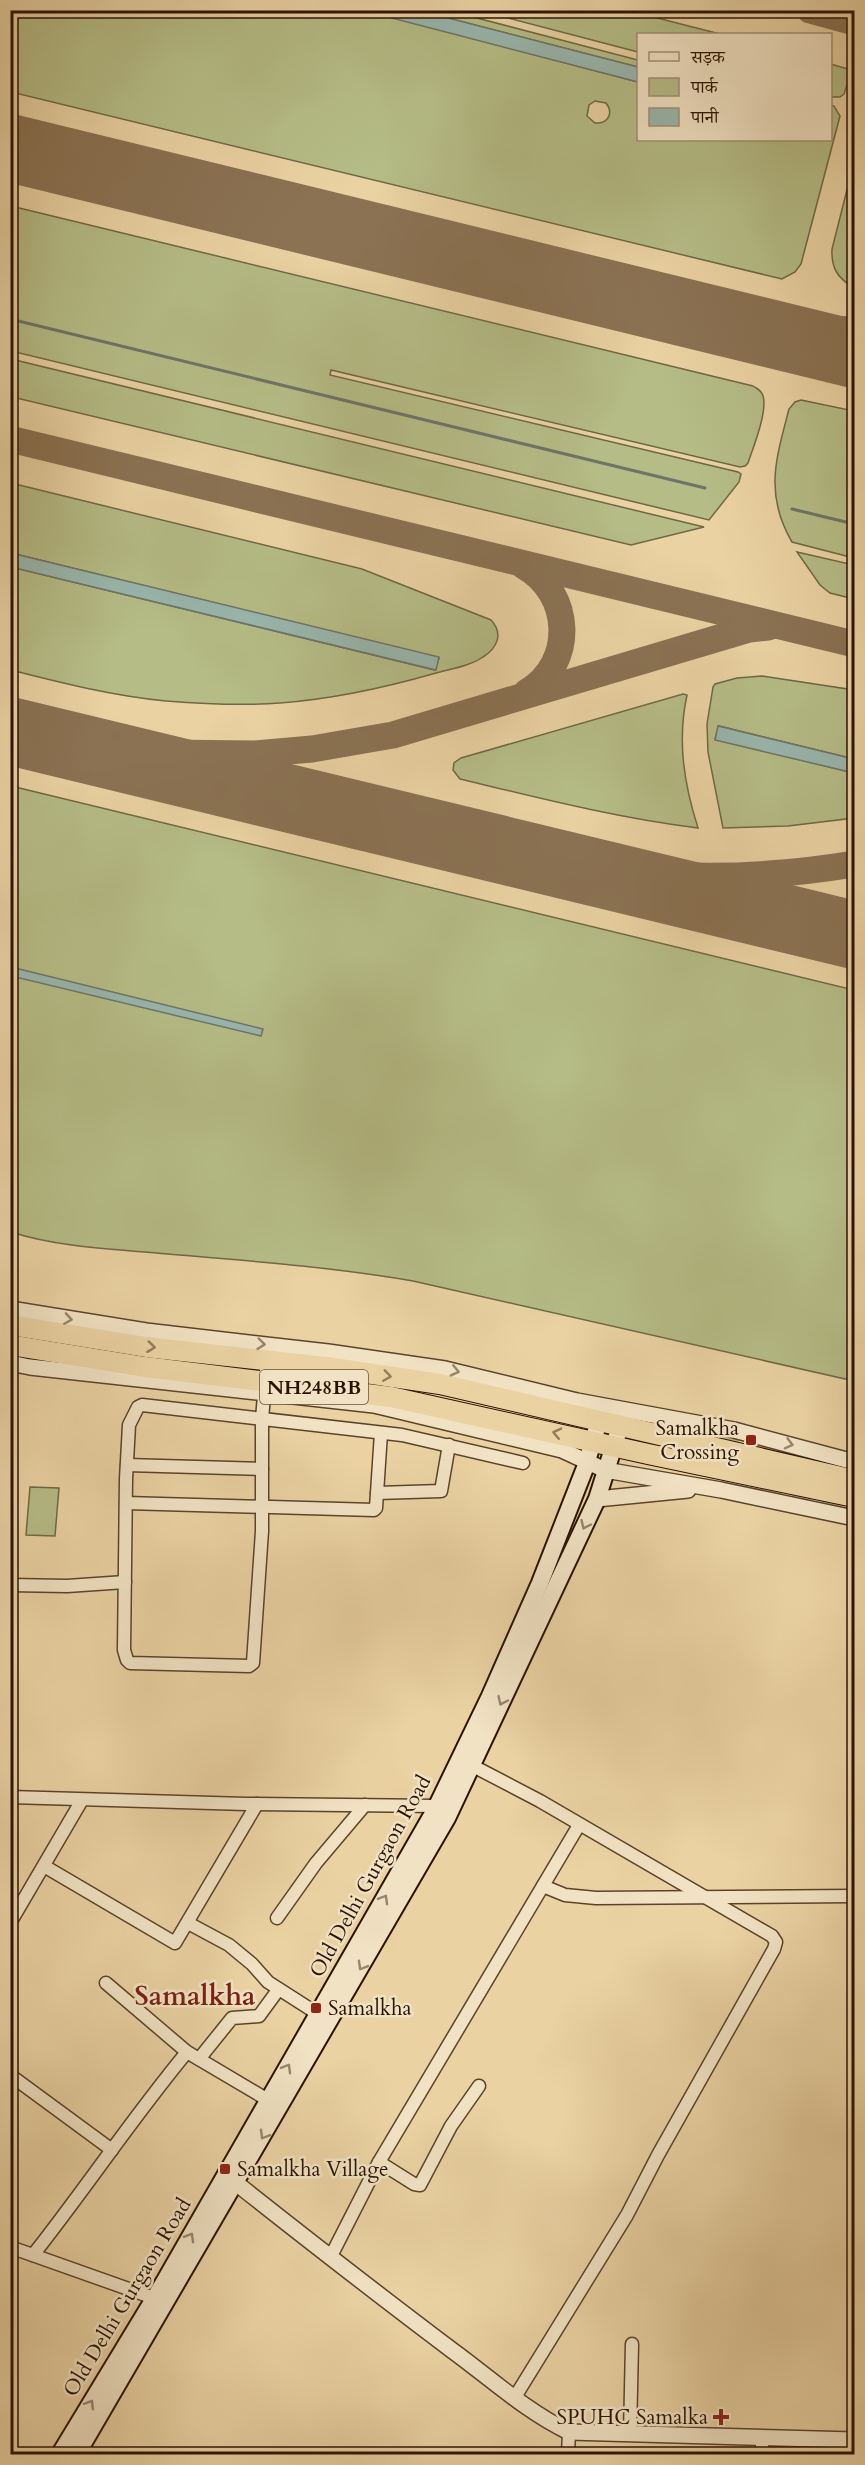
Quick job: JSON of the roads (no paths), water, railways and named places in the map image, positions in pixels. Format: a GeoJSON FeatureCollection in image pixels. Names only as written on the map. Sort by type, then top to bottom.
{"type":"FeatureCollection","features":[{"type":"Feature","properties":{"kind":"highway","name":"NH248BB"},"geometry":{"type":"LineString","coordinates":[[10,1326],[146,1347],[267,1360],[440,1384],[855,1480]]}},
{"type":"Feature","properties":{"kind":"highway","name":"NH248BB"},"geometry":{"type":"LineString","coordinates":[[10,1345],[264,1386],[391,1397],[855,1497]]}},
{"type":"Feature","properties":{"kind":"main road","name":"Old Delhi Gurgaon Road"},"geometry":{"type":"LineString","coordinates":[[77,2454],[236,2183],[439,1812],[540,1582],[587,1461],[599,1421]]}},
{"type":"Feature","properties":{"kind":"main road","name":"Old Delhi Gurgaon Road"},"geometry":{"type":"LineString","coordinates":[[60,2454],[439,1812],[473,1766],[597,1499],[620,1426]]}},
{"type":"Feature","properties":{"kind":"street"},"geometry":{"type":"LineString","coordinates":[[10,1309],[146,1331],[328,1352],[445,1369],[577,1401],[734,1430],[855,1462]]}},
{"type":"Feature","properties":{"kind":"street"},"geometry":{"type":"LineString","coordinates":[[267,1360],[262,1419],[262,1507],[252,1665],[130,1663],[124,1650],[127,1465],[130,1420],[135,1410],[142,1406],[262,1419],[381,1433],[449,1445],[523,1463]]}},
{"type":"Feature","properties":{"kind":"street"},"geometry":{"type":"LineString","coordinates":[[10,1363],[264,1386],[374,1405],[562,1450],[605,1470],[721,1490],[855,1518]]}},
{"type":"Feature","properties":{"kind":"street"},"geometry":{"type":"LineString","coordinates":[[126,1503],[373,1510],[376,1508],[381,1433]]}},
{"type":"Feature","properties":{"kind":"street"},"geometry":{"type":"LineString","coordinates":[[377,1493],[441,1491],[449,1445]]}},
{"type":"Feature","properties":{"kind":"street"},"geometry":{"type":"LineString","coordinates":[[127,1465],[262,1469]]}},
{"type":"Feature","properties":{"kind":"street"},"geometry":{"type":"LineString","coordinates":[[597,1499],[700,1488],[721,1490]]}},
{"type":"Feature","properties":{"kind":"street"},"geometry":{"type":"LineString","coordinates":[[10,1585],[86,1585],[125,1582]]}},
{"type":"Feature","properties":{"kind":"street"},"geometry":{"type":"LineString","coordinates":[[473,1766],[772,1936],[776,1945],[658,2155],[627,2215],[515,2397]]}},
{"type":"Feature","properties":{"kind":"street"},"geometry":{"type":"LineString","coordinates":[[10,1797],[365,1805],[439,1812]]}},
{"type":"Feature","properties":{"kind":"street"},"geometry":{"type":"LineString","coordinates":[[10,1923],[82,1800]]}},
{"type":"Feature","properties":{"kind":"street"},"geometry":{"type":"LineString","coordinates":[[44,1866],[174,1942],[188,1923],[257,1804]]}},
{"type":"Feature","properties":{"kind":"street"},"geometry":{"type":"LineString","coordinates":[[277,1918],[316,1863],[365,1805]]}},
{"type":"Feature","properties":{"kind":"street"},"geometry":{"type":"LineString","coordinates":[[330,2258],[379,2162],[579,1825]]}},
{"type":"Feature","properties":{"kind":"street"},"geometry":{"type":"LineString","coordinates":[[543,1886],[565,1895],[597,1898],[855,1896]]}},
{"type":"Feature","properties":{"kind":"street"},"geometry":{"type":"LineString","coordinates":[[188,1923],[229,1945],[278,1990],[318,2014]]}},
{"type":"Feature","properties":{"kind":"street"},"geometry":{"type":"LineString","coordinates":[[106,1983],[187,2052],[268,2100]]}},
{"type":"Feature","properties":{"kind":"street"},"geometry":{"type":"LineString","coordinates":[[199,2059],[232,2018],[259,2016],[278,1990]]}},
{"type":"Feature","properties":{"kind":"street"},"geometry":{"type":"LineString","coordinates":[[33,2255],[71,2207],[154,2091],[187,2052]]}},
{"type":"Feature","properties":{"kind":"street"},"geometry":{"type":"LineString","coordinates":[[10,2076],[112,2150]]}},
{"type":"Feature","properties":{"kind":"street"},"geometry":{"type":"LineString","coordinates":[[379,2162],[414,2184],[420,2185],[451,2126],[479,2086]]}},
{"type":"Feature","properties":{"kind":"street"},"geometry":{"type":"LineString","coordinates":[[236,2183],[330,2258],[515,2397],[554,2425],[569,2432],[855,2439]]}},
{"type":"Feature","properties":{"kind":"street"},"geometry":{"type":"LineString","coordinates":[[10,2247],[154,2298]]}},
{"type":"Feature","properties":{"kind":"street"},"geometry":{"type":"LineString","coordinates":[[630,2434],[632,2344]]}},
{"type":"Feature","properties":{"kind":"street"},"geometry":{"type":"LineString","coordinates":[[568,2454],[569,2432]]}},
{"type":"Feature","properties":{"kind":"street"},"geometry":{"type":"LineString","coordinates":[[762,2437],[762,2454]]}},
{"type":"Feature","properties":{"kind":"water"},"geometry":{"type":"Polygon","coordinates":[[[365,11],[421,11],[637,67],[637,82],[365,11]]]}},
{"type":"Feature","properties":{"kind":"water"},"geometry":{"type":"Polygon","coordinates":[[[11,553],[439,657],[436,670],[11,567],[11,553]]]}},
{"type":"Feature","properties":{"kind":"water"},"geometry":{"type":"Polygon","coordinates":[[[718,726],[854,759],[854,773],[715,740],[718,726]]]}},
{"type":"Feature","properties":{"kind":"water"},"geometry":{"type":"Polygon","coordinates":[[[11,967],[263,1029],[261,1036],[11,976],[11,967]]]}},
{"type":"Feature","properties":{"kind":"waterway"},"geometry":{"type":"LineString","coordinates":[[10,319],[705,488]]}},
{"type":"Feature","properties":{"kind":"waterway"},"geometry":{"type":"LineString","coordinates":[[792,509],[854,524]]}},
{"type":"Feature","properties":{"kind":"tunnel"},"geometry":{"type":"LineString","coordinates":[[719,1439],[854,1469]]}},
{"type":"Feature","properties":{"kind":"tunnel"},"geometry":{"type":"LineString","coordinates":[[763,1488],[854,1508]]}},
{"type":"Feature","properties":{"kind":"place","name":"Samalkha Crossing"},"geometry":{"type":"Point","coordinates":[751,1440]}},
{"type":"Feature","properties":{"kind":"place","name":"Samalkha"},"geometry":{"type":"Point","coordinates":[316,2008]}},
{"type":"Feature","properties":{"kind":"place","name":"Samalkha Village"},"geometry":{"type":"Point","coordinates":[225,2169]}},
{"type":"Feature","properties":{"kind":"place","name":"SPUHC Samalka"},"geometry":{"type":"Point","coordinates":[721,2417]}},
{"type":"Feature","properties":{"kind":"district","name":"Samalkha"},"geometry":{"type":"Point","coordinates":[195,1996]}}]}
